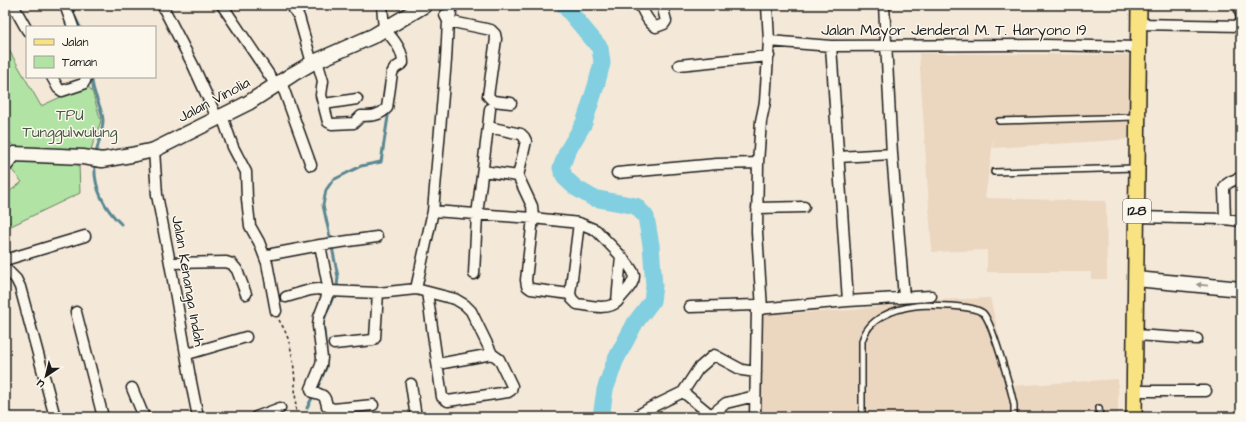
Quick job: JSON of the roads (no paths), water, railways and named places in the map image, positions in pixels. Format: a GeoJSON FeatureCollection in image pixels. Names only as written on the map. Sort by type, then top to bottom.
{"type":"FeatureCollection","features":[{"type":"Feature","properties":{"kind":"main road","name":"128"},"geometry":{"type":"LineString","coordinates":[[1134,417],[1139,5]]}},
{"type":"Feature","properties":{"kind":"street"},"geometry":{"type":"LineString","coordinates":[[13,5],[26,28]]}},
{"type":"Feature","properties":{"kind":"street"},"geometry":{"type":"LineString","coordinates":[[65,5],[73,26]]}},
{"type":"Feature","properties":{"kind":"street"},"geometry":{"type":"LineString","coordinates":[[162,5],[220,117],[246,172],[250,226],[259,242],[267,263],[276,311]]}},
{"type":"Feature","properties":{"kind":"street"},"geometry":{"type":"LineString","coordinates":[[222,5],[279,83],[311,165]]}},
{"type":"Feature","properties":{"kind":"street"},"geometry":{"type":"LineString","coordinates":[[291,5],[299,17],[314,62],[323,81],[321,91],[327,120],[332,124],[354,123],[361,116],[372,116],[383,112],[387,108],[392,73],[395,68],[403,63],[403,56],[392,37],[384,29],[382,5]]}},
{"type":"Feature","properties":{"kind":"street","name":"Jalan Vinolia"},"geometry":{"type":"LineString","coordinates":[[5,165],[10,149],[102,160],[154,150],[248,103],[314,62],[373,36],[425,5]]}},
{"type":"Feature","properties":{"kind":"street"},"geometry":{"type":"LineString","coordinates":[[416,289],[433,211],[448,21],[451,13],[451,8],[448,5]]}},
{"type":"Feature","properties":{"kind":"street"},"geometry":{"type":"LineString","coordinates":[[640,5],[648,21],[656,28],[664,24],[666,21],[662,5]]}},
{"type":"Feature","properties":{"kind":"street"},"geometry":{"type":"LineString","coordinates":[[755,417],[760,309],[757,232],[758,163],[761,121],[766,95],[769,41],[767,5]]}},
{"type":"Feature","properties":{"kind":"street"},"geometry":{"type":"LineString","coordinates":[[884,5],[892,154],[904,297]]}},
{"type":"Feature","properties":{"kind":"street"},"geometry":{"type":"LineString","coordinates":[[1239,5],[1241,15]]}},
{"type":"Feature","properties":{"kind":"street"},"geometry":{"type":"LineString","coordinates":[[448,21],[491,30],[495,34],[496,39],[488,96],[493,101],[511,103]]}},
{"type":"Feature","properties":{"kind":"street"},"geometry":{"type":"LineString","coordinates":[[1139,24],[1241,26]]}},
{"type":"Feature","properties":{"kind":"street","name":"Jalan Mayor Jenderal M. T. Haryono 19"},"geometry":{"type":"LineString","coordinates":[[769,41],[831,46],[1139,47]]}},
{"type":"Feature","properties":{"kind":"street"},"geometry":{"type":"LineString","coordinates":[[831,46],[848,301]]}},
{"type":"Feature","properties":{"kind":"street"},"geometry":{"type":"LineString","coordinates":[[678,65],[768,56]]}},
{"type":"Feature","properties":{"kind":"street"},"geometry":{"type":"LineString","coordinates":[[53,78],[62,92],[83,84],[86,78]]}},
{"type":"Feature","properties":{"kind":"street"},"geometry":{"type":"LineString","coordinates":[[324,104],[357,99]]}},
{"type":"Feature","properties":{"kind":"street"},"geometry":{"type":"LineString","coordinates":[[474,274],[477,214],[490,109]]}},
{"type":"Feature","properties":{"kind":"street"},"geometry":{"type":"LineString","coordinates":[[488,127],[521,134],[526,141],[518,176],[532,206],[533,218],[526,280],[527,286],[531,289],[570,294]]}},
{"type":"Feature","properties":{"kind":"street","name":"Jalan Kenanga Indah"},"geometry":{"type":"LineString","coordinates":[[154,150],[157,195],[186,353],[194,416]]}},
{"type":"Feature","properties":{"kind":"street"},"geometry":{"type":"LineString","coordinates":[[838,157],[892,154]]}},
{"type":"Feature","properties":{"kind":"street"},"geometry":{"type":"LineString","coordinates":[[617,174],[717,164],[758,163]]}},
{"type":"Feature","properties":{"kind":"street"},"geometry":{"type":"LineString","coordinates":[[483,171],[518,176]]}},
{"type":"Feature","properties":{"kind":"street"},"geometry":{"type":"LineString","coordinates":[[1225,219],[1224,186],[1241,178]]}},
{"type":"Feature","properties":{"kind":"street"},"geometry":{"type":"LineString","coordinates":[[758,208],[804,207]]}},
{"type":"Feature","properties":{"kind":"street"},"geometry":{"type":"LineString","coordinates":[[433,211],[533,218],[579,223],[596,230],[621,256],[633,272],[634,278],[632,283],[613,306],[607,307],[577,304],[572,299],[570,294],[579,223]]}},
{"type":"Feature","properties":{"kind":"street"},"geometry":{"type":"LineString","coordinates":[[1137,218],[1225,219],[1241,221]]}},
{"type":"Feature","properties":{"kind":"street"},"geometry":{"type":"LineString","coordinates":[[5,260],[85,236]]}},
{"type":"Feature","properties":{"kind":"street"},"geometry":{"type":"LineString","coordinates":[[272,254],[320,245],[377,237]]}},
{"type":"Feature","properties":{"kind":"street"},"geometry":{"type":"LineString","coordinates":[[320,245],[329,291],[319,317],[318,326],[322,358],[321,365],[311,389],[312,392],[323,395],[326,398],[327,406],[333,409],[373,405]]}},
{"type":"Feature","properties":{"kind":"street"},"geometry":{"type":"LineString","coordinates":[[617,302],[621,256]]}},
{"type":"Feature","properties":{"kind":"street"},"geometry":{"type":"LineString","coordinates":[[170,263],[226,262],[232,264],[237,270],[246,294]]}},
{"type":"Feature","properties":{"kind":"street"},"geometry":{"type":"LineString","coordinates":[[5,268],[16,279],[20,287],[55,417]]}},
{"type":"Feature","properties":{"kind":"street"},"geometry":{"type":"LineString","coordinates":[[1136,279],[1241,289]]}},
{"type":"Feature","properties":{"kind":"street"},"geometry":{"type":"LineString","coordinates":[[286,297],[318,289],[329,291],[378,293],[416,289],[455,299],[471,311],[492,354],[499,359],[512,386],[508,392],[448,401],[442,397],[427,292]]}},
{"type":"Feature","properties":{"kind":"street"},"geometry":{"type":"LineString","coordinates":[[334,344],[373,340],[375,338],[378,293]]}},
{"type":"Feature","properties":{"kind":"street"},"geometry":{"type":"LineString","coordinates":[[690,307],[756,305],[760,309],[848,301],[931,296]]}},
{"type":"Feature","properties":{"kind":"street"},"geometry":{"type":"LineString","coordinates":[[76,312],[103,417]]}},
{"type":"Feature","properties":{"kind":"street"},"geometry":{"type":"LineString","coordinates":[[1136,335],[1196,339]]}},
{"type":"Feature","properties":{"kind":"street"},"geometry":{"type":"LineString","coordinates":[[186,353],[191,353],[246,337]]}},
{"type":"Feature","properties":{"kind":"street"},"geometry":{"type":"LineString","coordinates":[[438,364],[492,354]]}},
{"type":"Feature","properties":{"kind":"street"},"geometry":{"type":"LineString","coordinates":[[635,417],[683,392],[698,369],[714,355],[742,370],[756,372]]}},
{"type":"Feature","properties":{"kind":"street"},"geometry":{"type":"LineString","coordinates":[[411,384],[416,417]]}},
{"type":"Feature","properties":{"kind":"street"},"geometry":{"type":"LineString","coordinates":[[132,388],[144,417]]}},
{"type":"Feature","properties":{"kind":"street"},"geometry":{"type":"LineString","coordinates":[[1135,391],[1206,391]]}},
{"type":"Feature","properties":{"kind":"street"},"geometry":{"type":"LineString","coordinates":[[683,392],[711,415],[726,403],[755,396]]}},
{"type":"Feature","properties":{"kind":"street"},"geometry":{"type":"LineString","coordinates":[[256,417],[280,408]]}},
{"type":"Feature","properties":{"kind":"lane"},"geometry":{"type":"LineString","coordinates":[[999,122],[1138,117]]}},
{"type":"Feature","properties":{"kind":"lane"},"geometry":{"type":"LineString","coordinates":[[994,172],[1137,168]]}},
{"type":"Feature","properties":{"kind":"lane"},"geometry":{"type":"LineString","coordinates":[[862,417],[862,341],[864,334],[867,328],[877,320],[892,312],[916,306],[960,307],[980,311],[987,317],[994,334],[1007,378],[1014,406],[1014,417]]}},
{"type":"Feature","properties":{"kind":"lane"},"geometry":{"type":"LineString","coordinates":[[1099,408],[1100,417]]}},
{"type":"Feature","properties":{"kind":"waterway"},"geometry":{"type":"LineString","coordinates":[[73,5],[74,15],[80,26]]}},
{"type":"Feature","properties":{"kind":"waterway"},"geometry":{"type":"LineString","coordinates":[[564,5],[600,48],[602,63],[584,123],[567,152],[561,168],[565,178],[576,188],[593,198],[636,206],[646,217],[651,245],[654,286],[652,301],[635,323],[615,361],[605,390],[601,417]]}},
{"type":"Feature","properties":{"kind":"waterway"},"geometry":{"type":"LineString","coordinates":[[92,78],[93,88],[101,109],[103,120],[96,154]]}},
{"type":"Feature","properties":{"kind":"waterway"},"geometry":{"type":"LineString","coordinates":[[330,237],[323,205],[326,190],[333,180],[361,166],[381,162],[389,110]]}},
{"type":"Feature","properties":{"kind":"waterway"},"geometry":{"type":"LineString","coordinates":[[95,162],[96,180],[100,196],[109,211],[121,224]]}},
{"type":"Feature","properties":{"kind":"waterway"},"geometry":{"type":"LineString","coordinates":[[332,247],[338,277],[337,286]]}},
{"type":"Feature","properties":{"kind":"waterway"},"geometry":{"type":"LineString","coordinates":[[325,340],[323,322],[333,297]]}},
{"type":"Feature","properties":{"kind":"waterway"},"geometry":{"type":"LineString","coordinates":[[317,388],[326,368],[326,364]]}},
{"type":"Feature","properties":{"kind":"waterway"},"geometry":{"type":"LineString","coordinates":[[307,408],[312,398]]}},
{"type":"Feature","properties":{"kind":"park label","name":"TPU Tunggulwulung"},"geometry":{"type":"Point","coordinates":[70,124]}}]}
